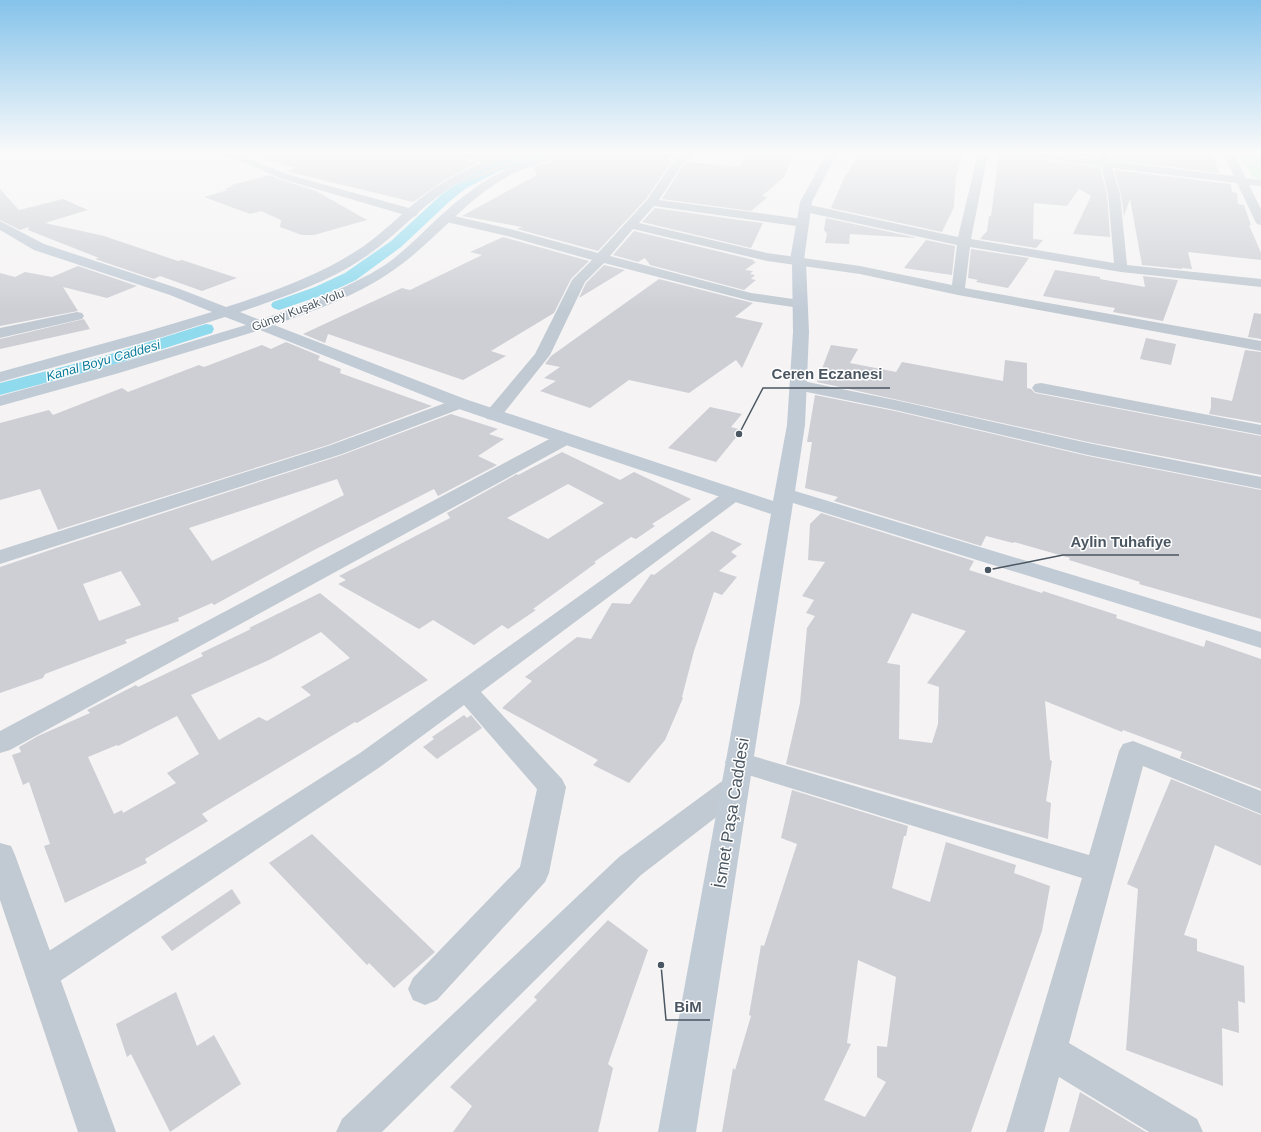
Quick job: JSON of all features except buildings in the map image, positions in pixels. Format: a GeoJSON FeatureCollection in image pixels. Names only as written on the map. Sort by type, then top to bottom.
{"type":"FeatureCollection","features":[{"type":"Feature","properties":{"kind":"main road","name":"Güney Kuşak Yolu"},"geometry":{"type":"LineString","coordinates":[[0,377],[227,312],[303,284],[346,263],[379,242],[421,206]]}},
{"type":"Feature","properties":{"kind":"main road","name":"Güney Kuşak Yolu"},"geometry":{"type":"LineString","coordinates":[[0,401],[85,379],[225,337],[300,312],[334,298],[380,274],[414,249],[460,206]]}},
{"type":"Feature","properties":{"kind":"main road","name":"İsmet Paşa Caddesi"},"geometry":{"type":"LineString","coordinates":[[677,1132],[796,425],[801,332],[799,263],[797,260],[805,206]]}},
{"type":"Feature","properties":{"kind":"main road"},"geometry":{"type":"LineString","coordinates":[[0,226],[39,247],[175,292],[459,403],[733,495],[783,503],[1261,640]]}},
{"type":"Feature","properties":{"kind":"main road"},"geometry":{"type":"LineString","coordinates":[[267,298],[264,304],[269,310],[281,313],[300,312]]}},
{"type":"Feature","properties":{"kind":"main road"},"geometry":{"type":"LineString","coordinates":[[194,322],[211,322],[223,325],[228,331],[225,337]]}},
{"type":"Feature","properties":{"kind":"street"},"geometry":{"type":"LineString","coordinates":[[387,206],[412,213]]}},
{"type":"Feature","properties":{"kind":"street"},"geometry":{"type":"LineString","coordinates":[[493,415],[542,355],[579,280],[602,257],[648,206]]}},
{"type":"Feature","properties":{"kind":"street"},"geometry":{"type":"LineString","coordinates":[[693,206],[804,216],[964,241],[1011,251],[1121,268],[1202,278],[1261,283]]}},
{"type":"Feature","properties":{"kind":"street"},"geometry":{"type":"LineString","coordinates":[[958,291],[964,241],[972,206]]}},
{"type":"Feature","properties":{"kind":"street"},"geometry":{"type":"LineString","coordinates":[[1115,206],[1121,268]]}},
{"type":"Feature","properties":{"kind":"street"},"geometry":{"type":"LineString","coordinates":[[1253,206],[1261,221]]}},
{"type":"Feature","properties":{"kind":"street"},"geometry":{"type":"LineString","coordinates":[[446,218],[602,257],[677,279],[744,295],[800,304]]}},
{"type":"Feature","properties":{"kind":"street"},"geometry":{"type":"LineString","coordinates":[[630,225],[767,257],[860,270],[958,291],[1261,346]]}},
{"type":"Feature","properties":{"kind":"street"},"geometry":{"type":"LineString","coordinates":[[0,333],[77,316]]}},
{"type":"Feature","properties":{"kind":"street"},"geometry":{"type":"LineString","coordinates":[[798,385],[895,404],[1088,449],[1261,483]]}},
{"type":"Feature","properties":{"kind":"street"},"geometry":{"type":"LineString","coordinates":[[1041,388],[1261,430]]}},
{"type":"Feature","properties":{"kind":"street"},"geometry":{"type":"LineString","coordinates":[[0,557],[335,450],[459,403]]}},
{"type":"Feature","properties":{"kind":"street"},"geometry":{"type":"LineString","coordinates":[[0,743],[564,439]]}},
{"type":"Feature","properties":{"kind":"street"},"geometry":{"type":"LineString","coordinates":[[42,974],[370,760],[733,495]]}},
{"type":"Feature","properties":{"kind":"street"},"geometry":{"type":"LineString","coordinates":[[425,989],[534,873],[552,787],[465,690]]}},
{"type":"Feature","properties":{"kind":"street"},"geometry":{"type":"LineString","coordinates":[[1025,1132],[1133,751],[1261,803]]}},
{"type":"Feature","properties":{"kind":"street"},"geometry":{"type":"LineString","coordinates":[[355,1132],[630,866],[737,774],[1100,871]]}},
{"type":"Feature","properties":{"kind":"street"},"geometry":{"type":"LineString","coordinates":[[0,855],[97,1132]]}},
{"type":"Feature","properties":{"kind":"street"},"geometry":{"type":"LineString","coordinates":[[1049,1051],[1184,1132]]}},
{"type":"Feature","properties":{"kind":"waterway","name":"Kanal Boyu Caddesi"},"geometry":{"type":"LineString","coordinates":[[279,305],[321,290],[351,277],[375,261],[396,244],[437,206]]}},
{"type":"Feature","properties":{"kind":"waterway","name":"Kanal Boyu Caddesi"},"geometry":{"type":"LineString","coordinates":[[0,389],[107,361],[206,329]]}},
{"type":"Feature","properties":{"kind":"place","name":"Ceren Eczanesi"},"geometry":{"type":"Point","coordinates":[739,434]}},
{"type":"Feature","properties":{"kind":"place","name":"Aylin Tuhafiye"},"geometry":{"type":"Point","coordinates":[988,570]}},
{"type":"Feature","properties":{"kind":"place","name":"BiM"},"geometry":{"type":"Point","coordinates":[661,965]}}]}
